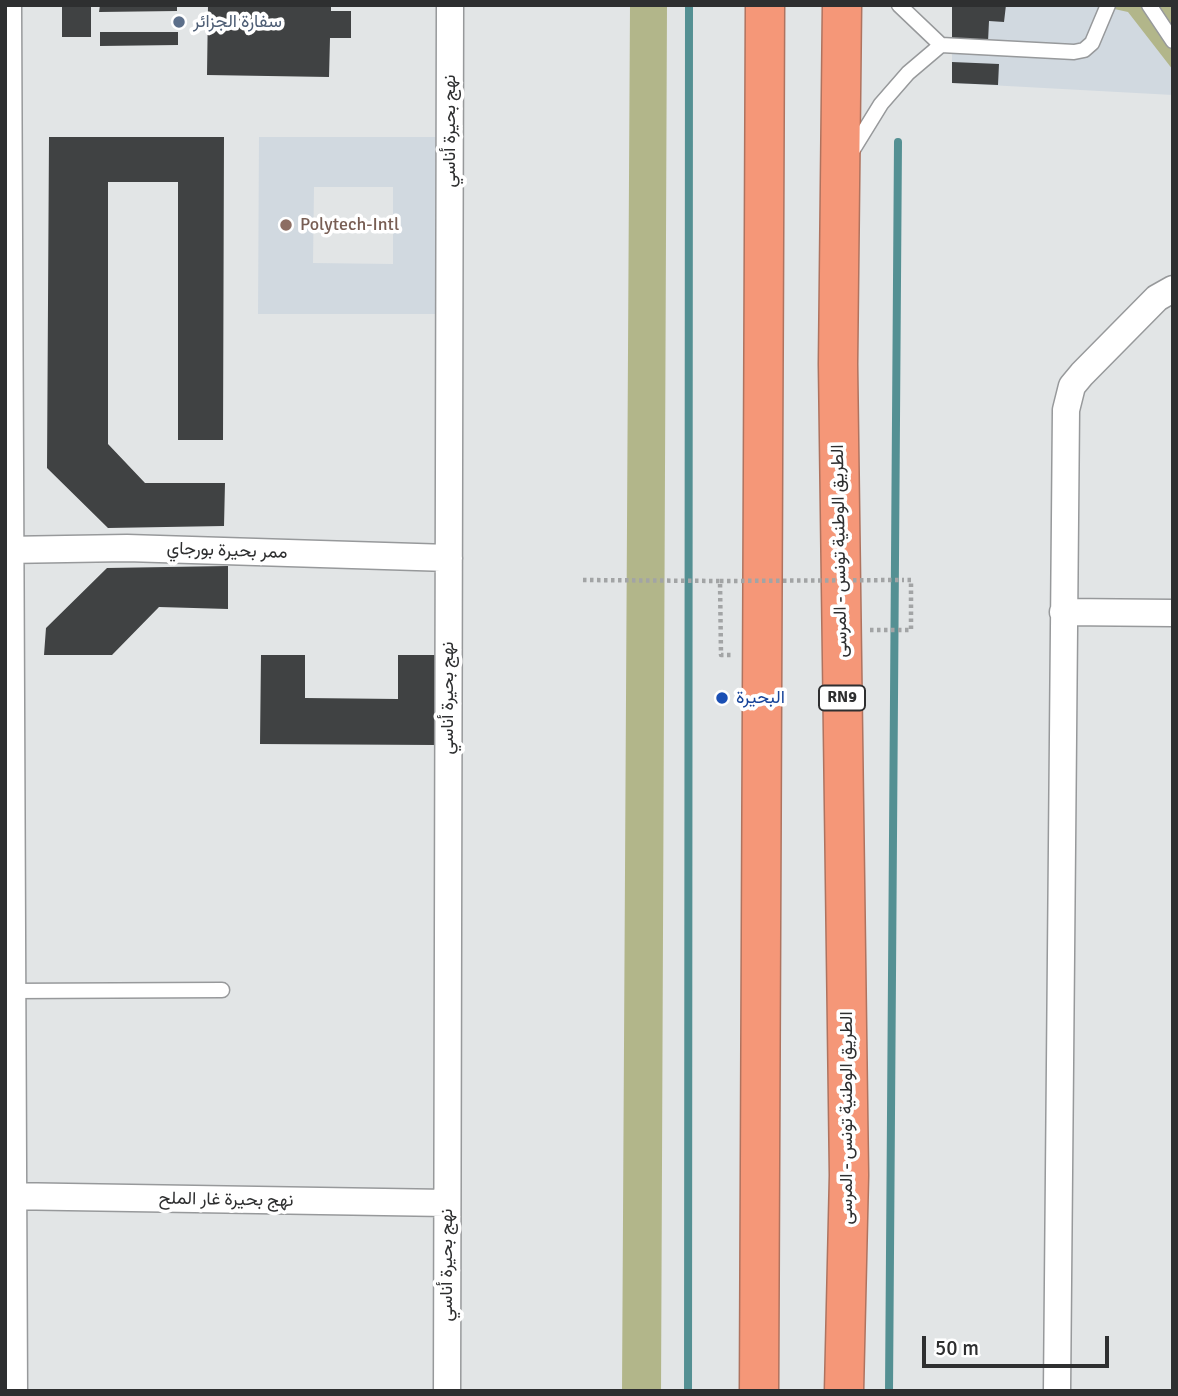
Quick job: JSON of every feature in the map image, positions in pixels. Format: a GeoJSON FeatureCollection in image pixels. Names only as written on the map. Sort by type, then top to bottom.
{"type":"FeatureCollection","features":[{"type":"Feature","properties":{"kind":"highway"},"geometry":{"type":"LineString","coordinates":[[759,1391],[765,5]]}},
{"type":"Feature","properties":{"kind":"highway","name":"الطريق الوطنية تونس - المرسى"},"geometry":{"type":"LineString","coordinates":[[842,5],[838,364],[849,1175],[844,1391]]}},
{"type":"Feature","properties":{"kind":"street"},"geometry":{"type":"LineString","coordinates":[[8,5],[8,1196],[14,1391]]}},
{"type":"Feature","properties":{"kind":"street","name":"نهج بحيرة أناسي"},"geometry":{"type":"LineString","coordinates":[[447,1391],[450,5]]}},
{"type":"Feature","properties":{"kind":"street"},"geometry":{"type":"LineString","coordinates":[[1057,1391],[1066,411],[1072,386],[1157,298],[1173,289]]}},
{"type":"Feature","properties":{"kind":"street","name":"ممر بحيرة بورجاي"},"geometry":{"type":"LineString","coordinates":[[8,550],[127,548],[449,558]]}},
{"type":"Feature","properties":{"kind":"street"},"geometry":{"type":"LineString","coordinates":[[1063,612],[1173,613]]}},
{"type":"Feature","properties":{"kind":"street","name":"نهج بحيرة غار الملح"},"geometry":{"type":"LineString","coordinates":[[8,1196],[447,1203]]}},
{"type":"Feature","properties":{"kind":"lane"},"geometry":{"type":"LineString","coordinates":[[899,5],[941,45],[1074,52],[1092,43],[1108,5]]}},
{"type":"Feature","properties":{"kind":"lane"},"geometry":{"type":"LineString","coordinates":[[1149,5],[1173,41]]}},
{"type":"Feature","properties":{"kind":"lane"},"geometry":{"type":"LineString","coordinates":[[840,177],[858,139],[881,104],[908,73],[941,45]]}},
{"type":"Feature","properties":{"kind":"lane"},"geometry":{"type":"LineString","coordinates":[[10,991],[222,990]]}},
{"type":"Feature","properties":{"kind":"path"},"geometry":{"type":"LineString","coordinates":[[583,580],[911,580],[911,631],[841,630]]}},
{"type":"Feature","properties":{"kind":"path"},"geometry":{"type":"LineString","coordinates":[[720,581],[720,642]]}},
{"type":"Feature","properties":{"kind":"shaded area"},"geometry":{"type":"Polygon","coordinates":[[[952,5],[1173,5],[1173,95],[952,83],[952,5]]]}},
{"type":"Feature","properties":{"kind":"shaded area","name":"Polytech-Intl"},"geometry":{"type":"Polygon","coordinates":[[[259,137],[436,137],[435,314],[258,314],[259,137]],[[314,187],[313,263],[393,264],[393,187],[314,187]]]}},
{"type":"Feature","properties":{"kind":"green space"},"geometry":{"type":"Polygon","coordinates":[[[630,5],[667,5],[661,1391],[622,1391],[630,5]]]}},
{"type":"Feature","properties":{"kind":"green space"},"geometry":{"type":"Polygon","coordinates":[[[1096,5],[1173,5],[1173,70],[1128,12],[1096,5]]]}},
{"type":"Feature","properties":{"kind":"building"},"geometry":{"type":"Polygon","coordinates":[[[100,5],[177,5],[177,11],[99,12],[100,5]]]}},
{"type":"Feature","properties":{"kind":"building"},"geometry":{"type":"Polygon","coordinates":[[[208,5],[331,5],[331,11],[351,11],[351,38],[330,38],[329,77],[207,75],[208,5]]]}},
{"type":"Feature","properties":{"kind":"building"},"geometry":{"type":"Polygon","coordinates":[[[952,5],[1006,5],[1004,22],[989,21],[988,42],[952,39],[952,5]]]}},
{"type":"Feature","properties":{"kind":"building"},"geometry":{"type":"Polygon","coordinates":[[[62,7],[91,7],[91,37],[62,37],[62,7]]]}},
{"type":"Feature","properties":{"kind":"building"},"geometry":{"type":"Polygon","coordinates":[[[100,32],[178,32],[178,45],[100,46],[100,32]]]}},
{"type":"Feature","properties":{"kind":"building"},"geometry":{"type":"Polygon","coordinates":[[[952,62],[999,64],[998,85],[952,83],[952,62]]]}},
{"type":"Feature","properties":{"kind":"building"},"geometry":{"type":"Polygon","coordinates":[[[49,137],[224,137],[223,440],[178,440],[178,182],[108,182],[108,444],[145,483],[225,483],[224,526],[108,528],[47,468],[49,137]]]}},
{"type":"Feature","properties":{"kind":"building"},"geometry":{"type":"Polygon","coordinates":[[[228,566],[228,609],[159,607],[112,655],[44,655],[46,628],[107,568],[228,566]]]}},
{"type":"Feature","properties":{"kind":"building"},"geometry":{"type":"Polygon","coordinates":[[[261,655],[305,655],[305,698],[398,699],[398,655],[436,655],[435,745],[260,744],[261,655]]]}},
{"type":"Feature","properties":{"kind":"waterway"},"geometry":{"type":"LineString","coordinates":[[688,1391],[689,5]]}},
{"type":"Feature","properties":{"kind":"waterway"},"geometry":{"type":"LineString","coordinates":[[889,1391],[898,142]]}},
{"type":"Feature","properties":{"kind":"place","name":"سفارة الجزائر"},"geometry":{"type":"Point","coordinates":[179,22]}},
{"type":"Feature","properties":{"kind":"place","name":"Polytech-Intl"},"geometry":{"type":"Point","coordinates":[286,225]}},
{"type":"Feature","properties":{"kind":"place","name":"البحيرة"},"geometry":{"type":"Point","coordinates":[722,698]}}]}
